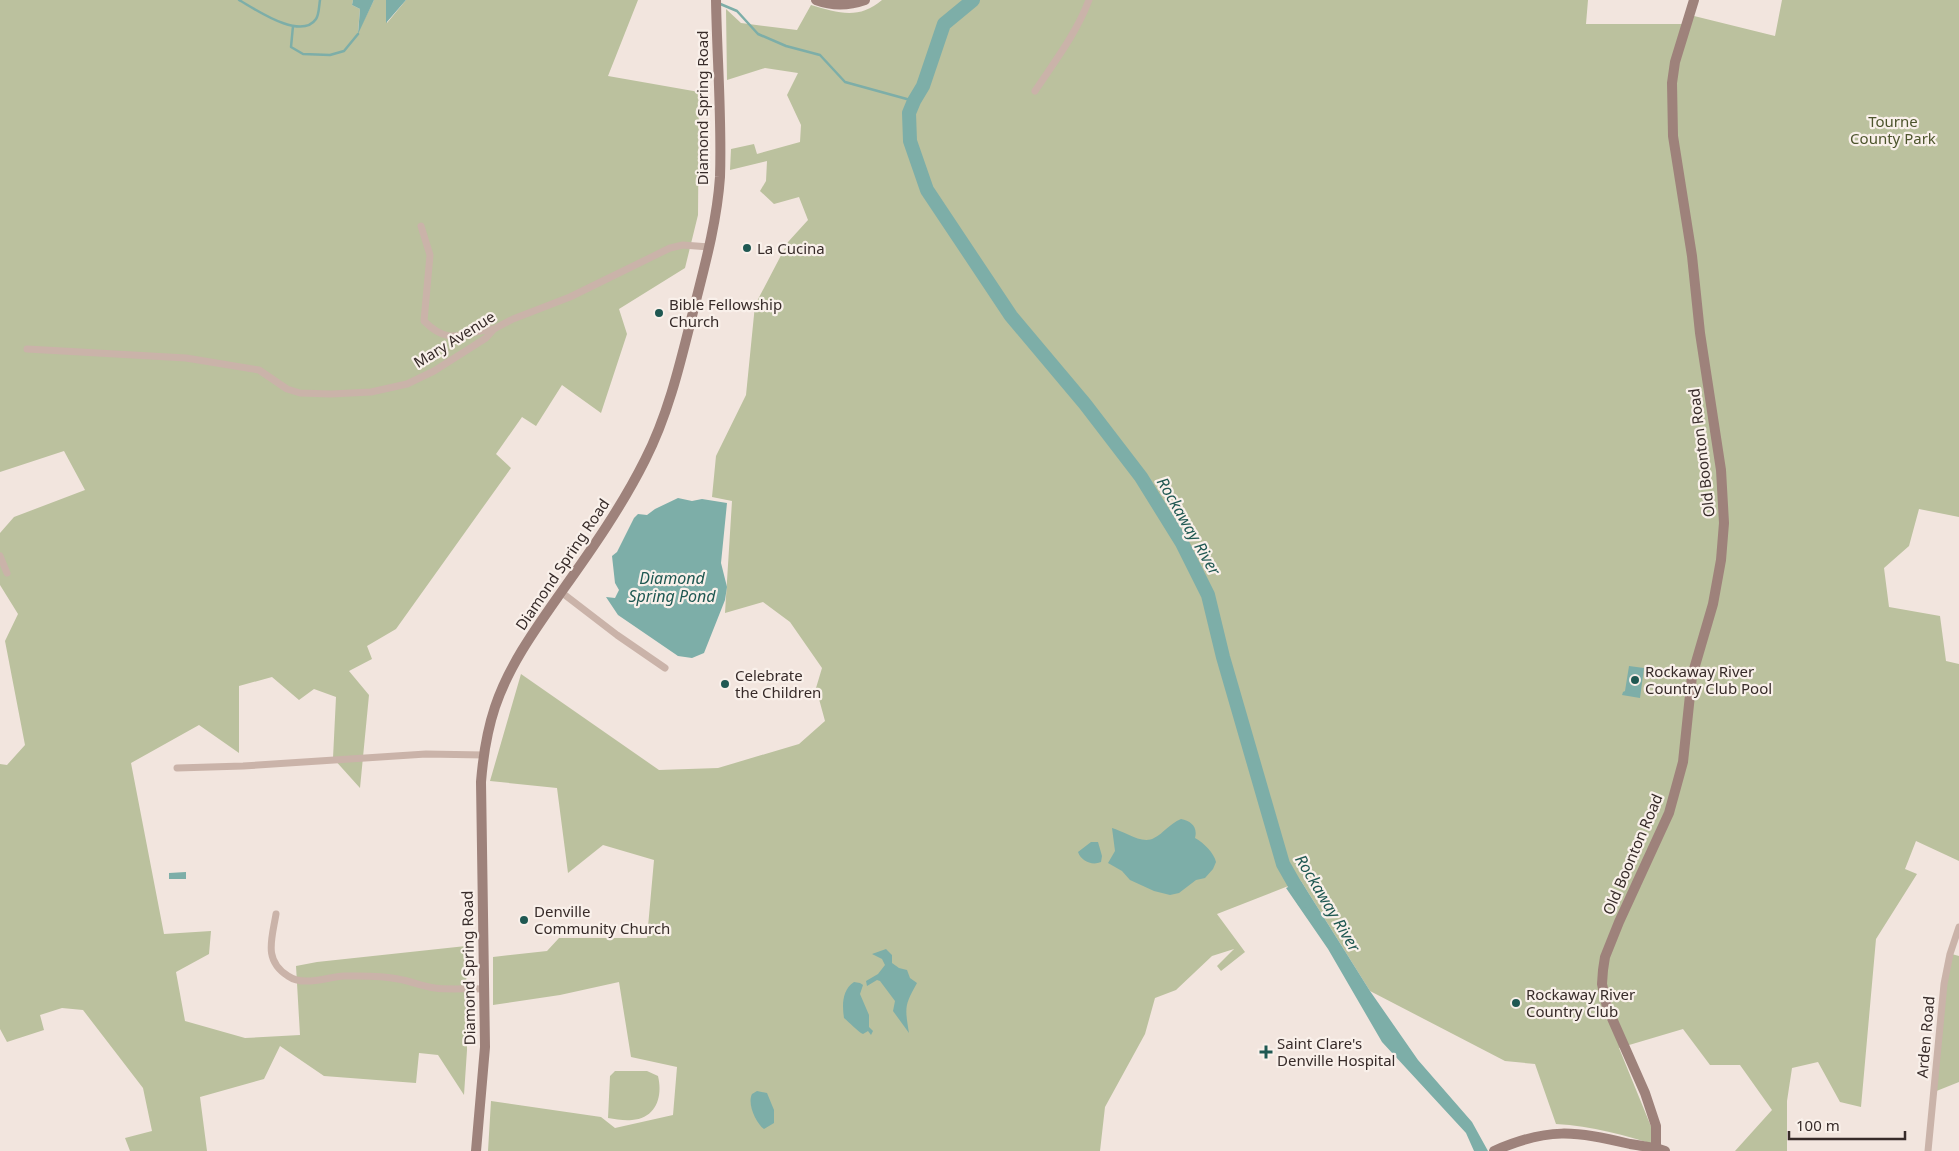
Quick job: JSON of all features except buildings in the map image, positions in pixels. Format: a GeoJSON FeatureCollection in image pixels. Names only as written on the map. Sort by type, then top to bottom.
{"type":"FeatureCollection","features":[{"type":"Feature","properties":{"kind":"street","name":"Diamond Spring Road"},"geometry":{"type":"LineString","coordinates":[[476,1151],[485,1048],[481,782],[484,755],[495,708],[510,672],[533,632],[617,511],[657,434],[672,391],[716,214],[720,175],[716,0]]}},
{"type":"Feature","properties":{"kind":"street"},"geometry":{"type":"LineString","coordinates":[[816,0],[843,5],[865,0]]}},
{"type":"Feature","properties":{"kind":"street"},"geometry":{"type":"LineString","coordinates":[[1035,91],[1065,49],[1082,20],[1089,0]]}},
{"type":"Feature","properties":{"kind":"street","name":"Old Boonton Road"},"geometry":{"type":"LineString","coordinates":[[1660,1150],[1656,1126],[1645,1093],[1607,1007],[1602,984],[1602,970],[1605,957],[1619,922],[1669,813],[1681,771],[1692,676],[1713,604],[1721,560],[1724,523],[1720,463],[1700,333],[1692,256],[1674,136],[1672,83],[1675,62],[1694,0]]}},
{"type":"Feature","properties":{"kind":"street"},"geometry":{"type":"LineString","coordinates":[[421,226],[430,256],[424,321],[432,329],[444,336],[455,336],[477,330],[494,329]]}},
{"type":"Feature","properties":{"kind":"street","name":"Mary Avenue"},"geometry":{"type":"LineString","coordinates":[[27,349],[186,358],[259,370],[288,389],[300,393],[371,392],[407,384],[434,371],[486,338],[494,329],[513,319],[570,297],[670,248],[683,245],[709,247]]}},
{"type":"Feature","properties":{"kind":"street"},"geometry":{"type":"LineString","coordinates":[[0,556],[7,573]]}},
{"type":"Feature","properties":{"kind":"street"},"geometry":{"type":"LineString","coordinates":[[561,592],[617,635],[666,668]]}},
{"type":"Feature","properties":{"kind":"street"},"geometry":{"type":"LineString","coordinates":[[177,768],[243,766],[434,754],[484,755]]}},
{"type":"Feature","properties":{"kind":"street"},"geometry":{"type":"LineString","coordinates":[[276,914],[270,949],[280,970],[289,978],[302,982],[342,976],[396,978],[435,988],[484,989]]}},
{"type":"Feature","properties":{"kind":"street","name":"Arden Road"},"geometry":{"type":"LineString","coordinates":[[1928,1151],[1944,984],[1950,954],[1959,927]]}},
{"type":"Feature","properties":{"kind":"street"},"geometry":{"type":"LineString","coordinates":[[1496,1150],[1528,1138],[1556,1133],[1579,1133],[1660,1150]]}},
{"type":"Feature","properties":{"kind":"green space"},"geometry":{"type":"Polygon","coordinates":[[[0,0],[353,0],[352,5],[360,9],[358,32],[374,0],[386,0],[387,23],[406,0],[638,0],[608,76],[699,92],[698,215],[685,268],[619,309],[627,334],[601,413],[562,385],[536,426],[522,417],[496,454],[511,468],[396,629],[367,646],[372,659],[349,671],[369,695],[360,788],[333,758],[336,697],[314,689],[299,700],[272,677],[239,686],[239,753],[199,725],[131,763],[164,934],[211,931],[209,954],[176,972],[185,1021],[245,1038],[300,1035],[296,966],[317,962],[466,946],[467,1050],[464,1095],[438,1055],[419,1053],[416,1083],[324,1076],[280,1046],[264,1079],[200,1097],[207,1151],[130,1151],[125,1138],[152,1131],[143,1088],[83,1010],[62,1008],[40,1015],[44,1030],[7,1042],[0,1029],[0,764],[7,765],[25,745],[5,641],[18,614],[0,585],[0,533],[14,517],[85,490],[64,451],[0,472],[0,0]]]}},
{"type":"Feature","properties":{"kind":"green space","name":"Tourne County Park"},"geometry":{"type":"Polygon","coordinates":[[[882,0],[1588,0],[1586,24],[1685,24],[1690,15],[1775,36],[1782,0],[1959,0],[1959,517],[1919,509],[1909,546],[1884,568],[1889,607],[1940,616],[1946,661],[1959,664],[1959,861],[1916,841],[1905,869],[1917,874],[1876,939],[1861,1107],[1840,1102],[1818,1062],[1792,1068],[1787,1101],[1787,1151],[1735,1151],[1772,1110],[1740,1065],[1710,1065],[1683,1029],[1619,1048],[1659,1146],[1608,1132],[1556,1124],[1535,1064],[1505,1061],[1370,991],[1301,881],[1217,914],[1245,952],[1221,971],[1217,966],[1234,949],[1212,956],[1176,990],[1155,998],[1145,1034],[1105,1107],[1100,1151],[488,1151],[491,1101],[601,1117],[615,1128],[673,1115],[677,1067],[631,1057],[619,982],[560,995],[493,1005],[493,957],[547,951],[559,938],[647,938],[654,860],[603,845],[568,873],[557,788],[490,781],[521,674],[659,770],[718,768],[799,744],[825,721],[816,688],[822,668],[790,622],[763,602],[725,613],[732,501],[712,497],[716,456],[746,395],[755,305],[788,242],[808,220],[799,197],[774,204],[760,191],[766,181],[767,161],[730,170],[731,149],[754,144],[757,154],[800,142],[801,125],[787,95],[798,73],[765,68],[727,80],[726,9],[741,23],[797,30],[811,5],[848,13],[865,10],[882,0]]]}},
{"type":"Feature","properties":{"kind":"green space"},"geometry":{"type":"Polygon","coordinates":[[[1948,953],[1959,956],[1959,1082],[1934,1092],[1948,953]]]}},
{"type":"Feature","properties":{"kind":"green space"},"geometry":{"type":"Polygon","coordinates":[[[615,1071],[647,1071],[658,1076],[658,1099],[652,1111],[640,1118],[629,1120],[608,1118],[610,1076],[615,1071]]]}},
{"type":"Feature","properties":{"kind":"water"},"geometry":{"type":"Polygon","coordinates":[[[353,0],[374,0],[358,34],[360,9],[352,5],[353,0]]]}},
{"type":"Feature","properties":{"kind":"water"},"geometry":{"type":"Polygon","coordinates":[[[386,0],[406,0],[386,23],[386,0]]]}},
{"type":"Feature","properties":{"kind":"water","name":"Diamond Spring Pond"},"geometry":{"type":"Polygon","coordinates":[[[678,498],[692,501],[702,499],[727,503],[721,563],[727,587],[725,600],[704,653],[692,658],[678,656],[618,615],[606,597],[615,598],[619,590],[615,583],[612,556],[617,552],[634,518],[638,514],[647,515],[678,498]]]}},
{"type":"Feature","properties":{"kind":"water","name":"Rockaway River Country Club Pool"},"geometry":{"type":"Polygon","coordinates":[[[1629,666],[1644,668],[1640,698],[1622,695],[1625,691],[1629,666]]]}},
{"type":"Feature","properties":{"kind":"water"},"geometry":{"type":"Polygon","coordinates":[[[1181,819],[1193,825],[1196,834],[1195,838],[1208,848],[1215,859],[1216,862],[1213,869],[1205,878],[1196,880],[1179,893],[1170,895],[1154,891],[1130,880],[1122,871],[1108,863],[1115,851],[1112,828],[1139,839],[1149,840],[1158,836],[1173,823],[1181,819]]]}},
{"type":"Feature","properties":{"kind":"water"},"geometry":{"type":"Polygon","coordinates":[[[1091,842],[1098,842],[1102,856],[1101,862],[1091,863],[1079,855],[1078,852],[1091,842]]]}},
{"type":"Feature","properties":{"kind":"water"},"geometry":{"type":"Polygon","coordinates":[[[186,872],[186,879],[169,879],[169,873],[186,872]]]}},
{"type":"Feature","properties":{"kind":"water"},"geometry":{"type":"Polygon","coordinates":[[[1301,881],[1370,991],[1418,1060],[1472,1122],[1488,1151],[1474,1151],[1466,1133],[1382,1042],[1328,949],[1286,888],[1301,881]]]}},
{"type":"Feature","properties":{"kind":"water"},"geometry":{"type":"Polygon","coordinates":[[[886,949],[892,955],[892,963],[899,968],[907,970],[910,978],[917,983],[907,1007],[909,1033],[893,1011],[895,1001],[880,981],[877,980],[867,986],[866,981],[878,974],[885,965],[882,959],[872,954],[886,949]]]}},
{"type":"Feature","properties":{"kind":"water"},"geometry":{"type":"Polygon","coordinates":[[[854,982],[863,985],[860,994],[869,1015],[869,1027],[873,1031],[871,1035],[868,1031],[863,1034],[861,1033],[844,1018],[843,1003],[845,993],[854,982]]]}},
{"type":"Feature","properties":{"kind":"water"},"geometry":{"type":"Polygon","coordinates":[[[757,1091],[767,1093],[774,1110],[774,1123],[764,1129],[755,1118],[751,1108],[752,1094],[757,1091]]]}},
{"type":"Feature","properties":{"kind":"waterway"},"geometry":{"type":"LineString","coordinates":[[239,0],[266,16],[300,27],[309,25],[316,19],[320,0]]}},
{"type":"Feature","properties":{"kind":"waterway","name":"Rockaway River"},"geometry":{"type":"LineString","coordinates":[[973,0],[944,24],[923,86],[909,113],[910,141],[927,190],[1011,316],[1085,404],[1141,477],[1182,543],[1208,595],[1223,657],[1283,864],[1304,901]]}},
{"type":"Feature","properties":{"kind":"waterway"},"geometry":{"type":"LineString","coordinates":[[718,3],[737,11],[758,34],[786,46],[820,55],[845,82],[914,101]]}},
{"type":"Feature","properties":{"kind":"waterway"},"geometry":{"type":"LineString","coordinates":[[293,26],[291,47],[303,54],[330,55],[344,51],[358,34]]}},
{"type":"Feature","properties":{"kind":"place","name":"La Cucina"},"geometry":{"type":"Point","coordinates":[747,248]}},
{"type":"Feature","properties":{"kind":"place","name":"Bible Fellowship Church"},"geometry":{"type":"Point","coordinates":[659,313]}},
{"type":"Feature","properties":{"kind":"place","name":"Rockaway River Country Club Pool"},"geometry":{"type":"Point","coordinates":[1635,680]}},
{"type":"Feature","properties":{"kind":"place","name":"Celebrate the Children"},"geometry":{"type":"Point","coordinates":[725,684]}},
{"type":"Feature","properties":{"kind":"place","name":"Denville Community Church"},"geometry":{"type":"Point","coordinates":[524,920]}},
{"type":"Feature","properties":{"kind":"place","name":"Rockaway River Country Club"},"geometry":{"type":"Point","coordinates":[1516,1003]}},
{"type":"Feature","properties":{"kind":"place","name":"Saint Clare's Denville Hospital"},"geometry":{"type":"Point","coordinates":[1266,1052]}}]}
